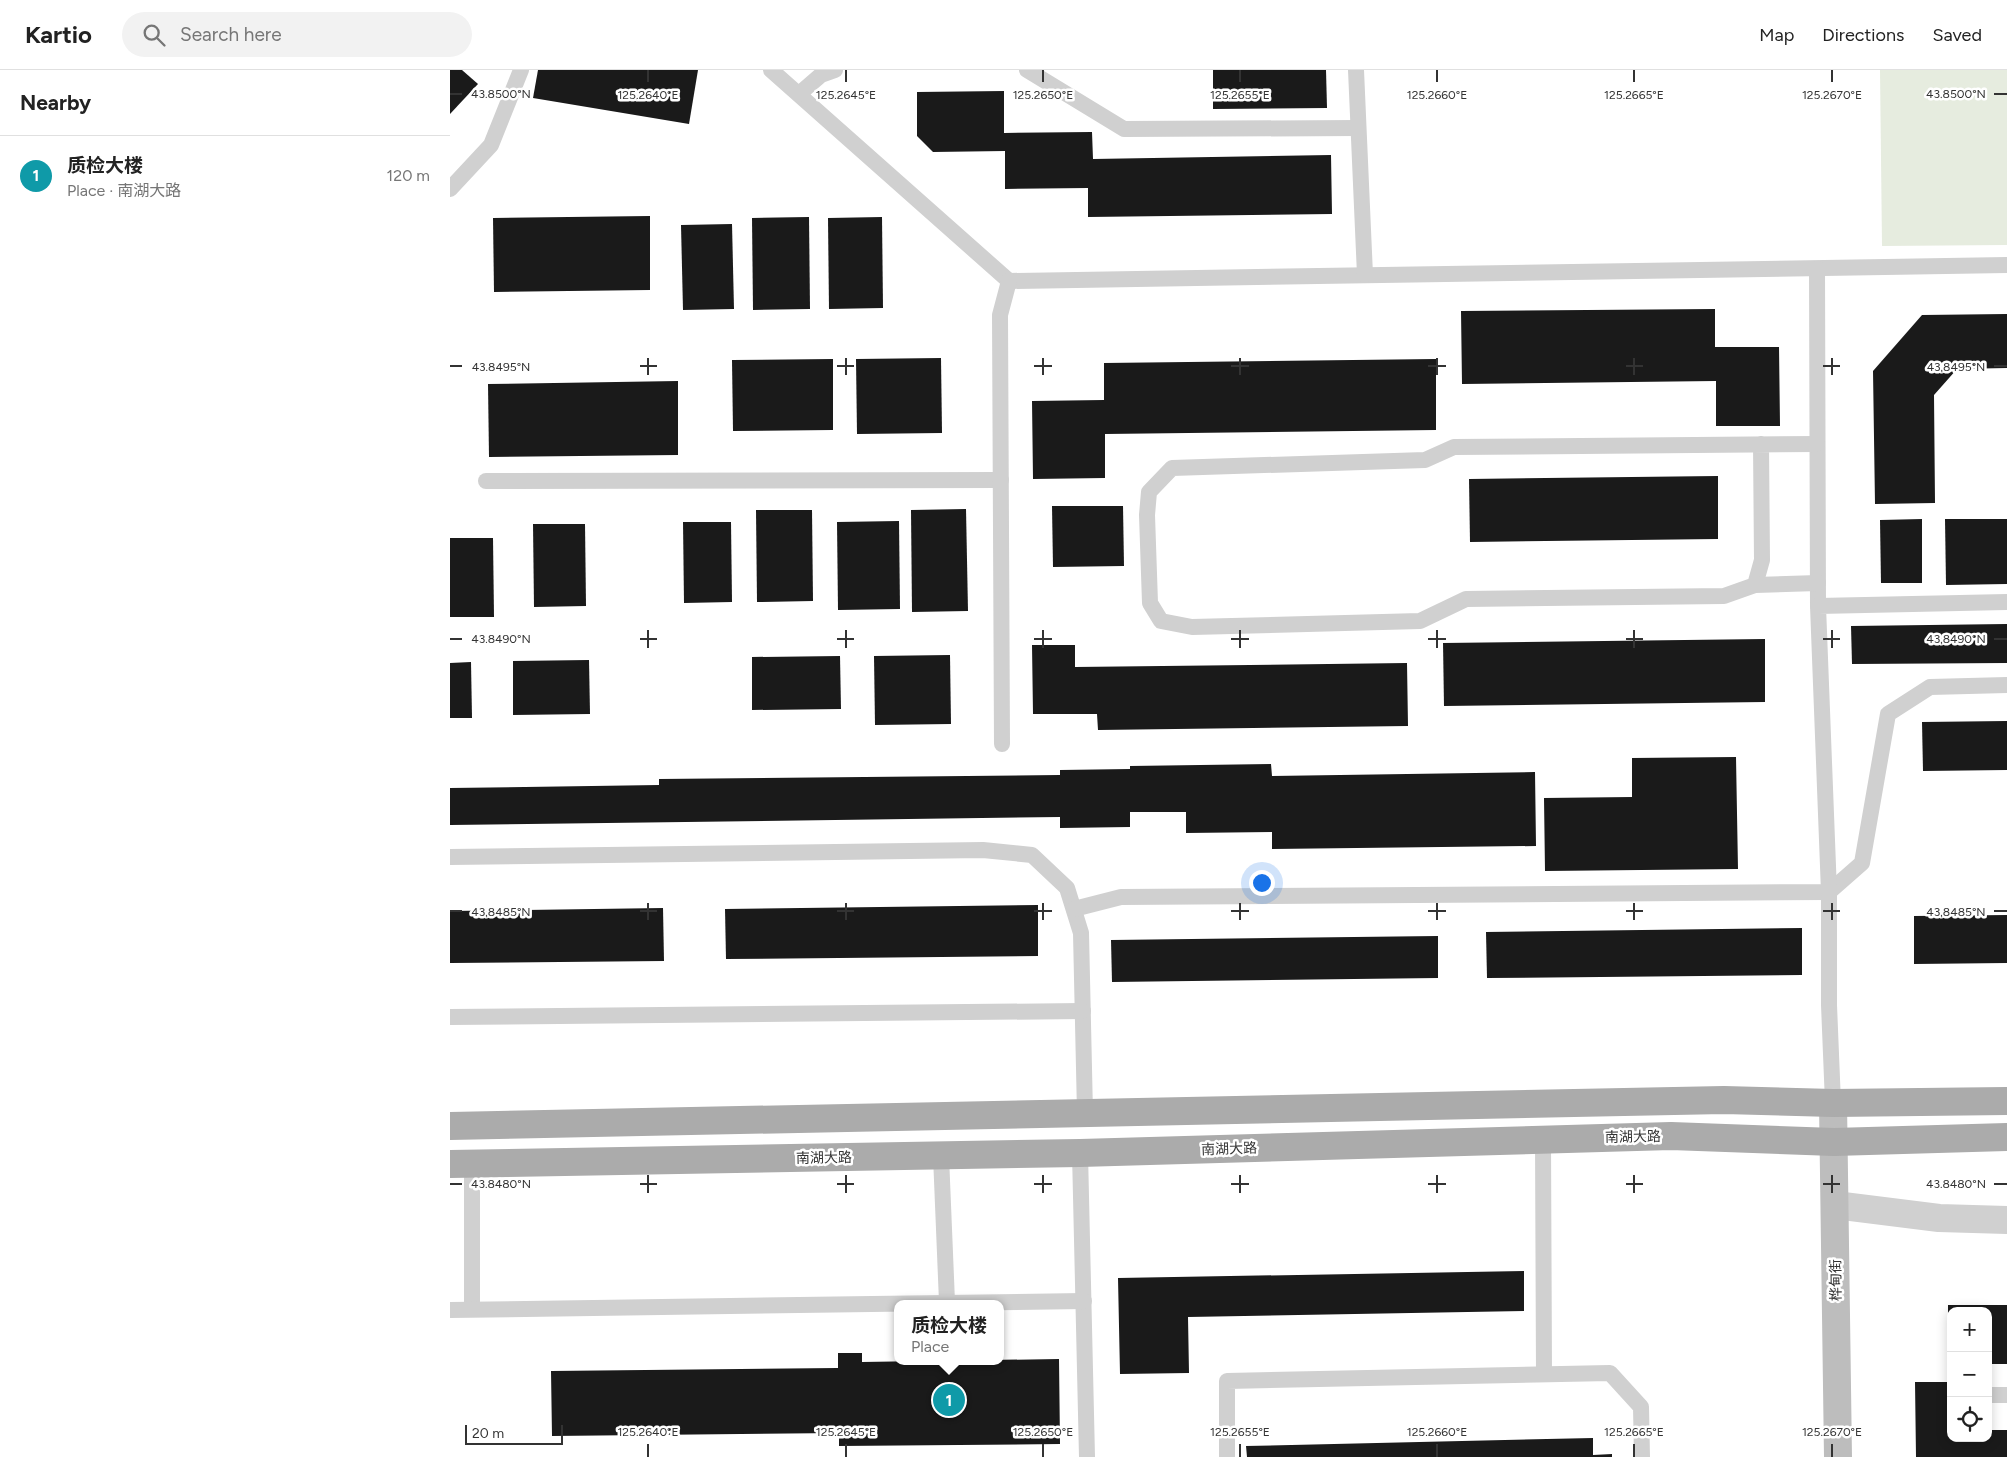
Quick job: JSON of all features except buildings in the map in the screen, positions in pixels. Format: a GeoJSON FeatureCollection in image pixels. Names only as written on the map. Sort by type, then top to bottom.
{"type":"FeatureCollection","features":[{"type":"Feature","properties":{"kind":"main road"},"geometry":{"type":"LineString","coordinates":[[450,1126],[1714,1100],[1833,1103],[2007,1101]]}},
{"type":"Feature","properties":{"kind":"main road","name":"南湖大路"},"geometry":{"type":"LineString","coordinates":[[461,1164],[1080,1153],[1671,1136],[1834,1142],[2007,1137]]}},
{"type":"Feature","properties":{"kind":"street","name":"桦甸街"},"geometry":{"type":"LineString","coordinates":[[1833,1103],[1838,1457]]}},
{"type":"Feature","properties":{"kind":"street"},"geometry":{"type":"LineString","coordinates":[[1835,1205],[1939,1218],[2007,1220]]}},
{"type":"Feature","properties":{"kind":"lane"},"geometry":{"type":"LineString","coordinates":[[450,188],[491,145],[521,70]]}},
{"type":"Feature","properties":{"kind":"lane"},"geometry":{"type":"LineString","coordinates":[[771,70],[1009,281],[2007,265]]}},
{"type":"Feature","properties":{"kind":"lane"},"geometry":{"type":"LineString","coordinates":[[799,94],[821,75],[835,70]]}},
{"type":"Feature","properties":{"kind":"lane"},"geometry":{"type":"LineString","coordinates":[[1027,70],[1124,129],[1358,128]]}},
{"type":"Feature","properties":{"kind":"lane"},"geometry":{"type":"LineString","coordinates":[[1356,70],[1365,275]]}},
{"type":"Feature","properties":{"kind":"lane"},"geometry":{"type":"LineString","coordinates":[[1817,269],[1818,606],[1829,892],[1829,1005],[1833,1103]]}},
{"type":"Feature","properties":{"kind":"lane"},"geometry":{"type":"LineString","coordinates":[[1002,744],[1000,315],[1009,281]]}},
{"type":"Feature","properties":{"kind":"lane"},"geometry":{"type":"LineString","coordinates":[[1756,585],[1762,560],[1761,444]]}},
{"type":"Feature","properties":{"kind":"lane"},"geometry":{"type":"LineString","coordinates":[[1817,444],[1454,446],[1425,460],[1172,468],[1149,492],[1147,515],[1150,604],[1161,622],[1192,627],[1420,622],[1466,599],[1724,596],[1756,585],[1818,583]]}},
{"type":"Feature","properties":{"kind":"lane"},"geometry":{"type":"LineString","coordinates":[[486,481],[1001,480]]}},
{"type":"Feature","properties":{"kind":"lane"},"geometry":{"type":"LineString","coordinates":[[1818,606],[2007,602]]}},
{"type":"Feature","properties":{"kind":"lane"},"geometry":{"type":"LineString","coordinates":[[1074,909],[1121,897],[1829,892],[1862,863],[1888,714],[1930,687],[2007,685]]}},
{"type":"Feature","properties":{"kind":"lane"},"geometry":{"type":"LineString","coordinates":[[450,858],[983,850],[1032,855],[1067,888],[1081,933],[1085,1113]]}},
{"type":"Feature","properties":{"kind":"lane"},"geometry":{"type":"LineString","coordinates":[[450,1017],[1083,1011]]}},
{"type":"Feature","properties":{"kind":"lane"},"geometry":{"type":"LineString","coordinates":[[1543,1140],[1544,1374]]}},
{"type":"Feature","properties":{"kind":"lane"},"geometry":{"type":"LineString","coordinates":[[1080,1153],[1087,1457]]}},
{"type":"Feature","properties":{"kind":"lane"},"geometry":{"type":"LineString","coordinates":[[941,1156],[946,1300]]}},
{"type":"Feature","properties":{"kind":"lane"},"geometry":{"type":"LineString","coordinates":[[461,1164],[472,1309]]}},
{"type":"Feature","properties":{"kind":"lane"},"geometry":{"type":"LineString","coordinates":[[1004,1301],[1084,1300]]}},
{"type":"Feature","properties":{"kind":"lane"},"geometry":{"type":"LineString","coordinates":[[450,1310],[894,1303]]}},
{"type":"Feature","properties":{"kind":"lane"},"geometry":{"type":"LineString","coordinates":[[1227,1457],[1227,1381],[1610,1373],[1642,1407],[1642,1457]]}},
{"type":"Feature","properties":{"kind":"lane"},"geometry":{"type":"LineString","coordinates":[[1992,1395],[2007,1395]]}},
{"type":"Feature","properties":{"kind":"shaded area"},"geometry":{"type":"Polygon","coordinates":[[[1880,70],[2007,70],[2007,245],[1882,246],[1880,70]]]}},
{"type":"Feature","properties":{"kind":"place","name":"质检大楼"},"geometry":{"type":"Point","coordinates":[949,1400]}}]}
